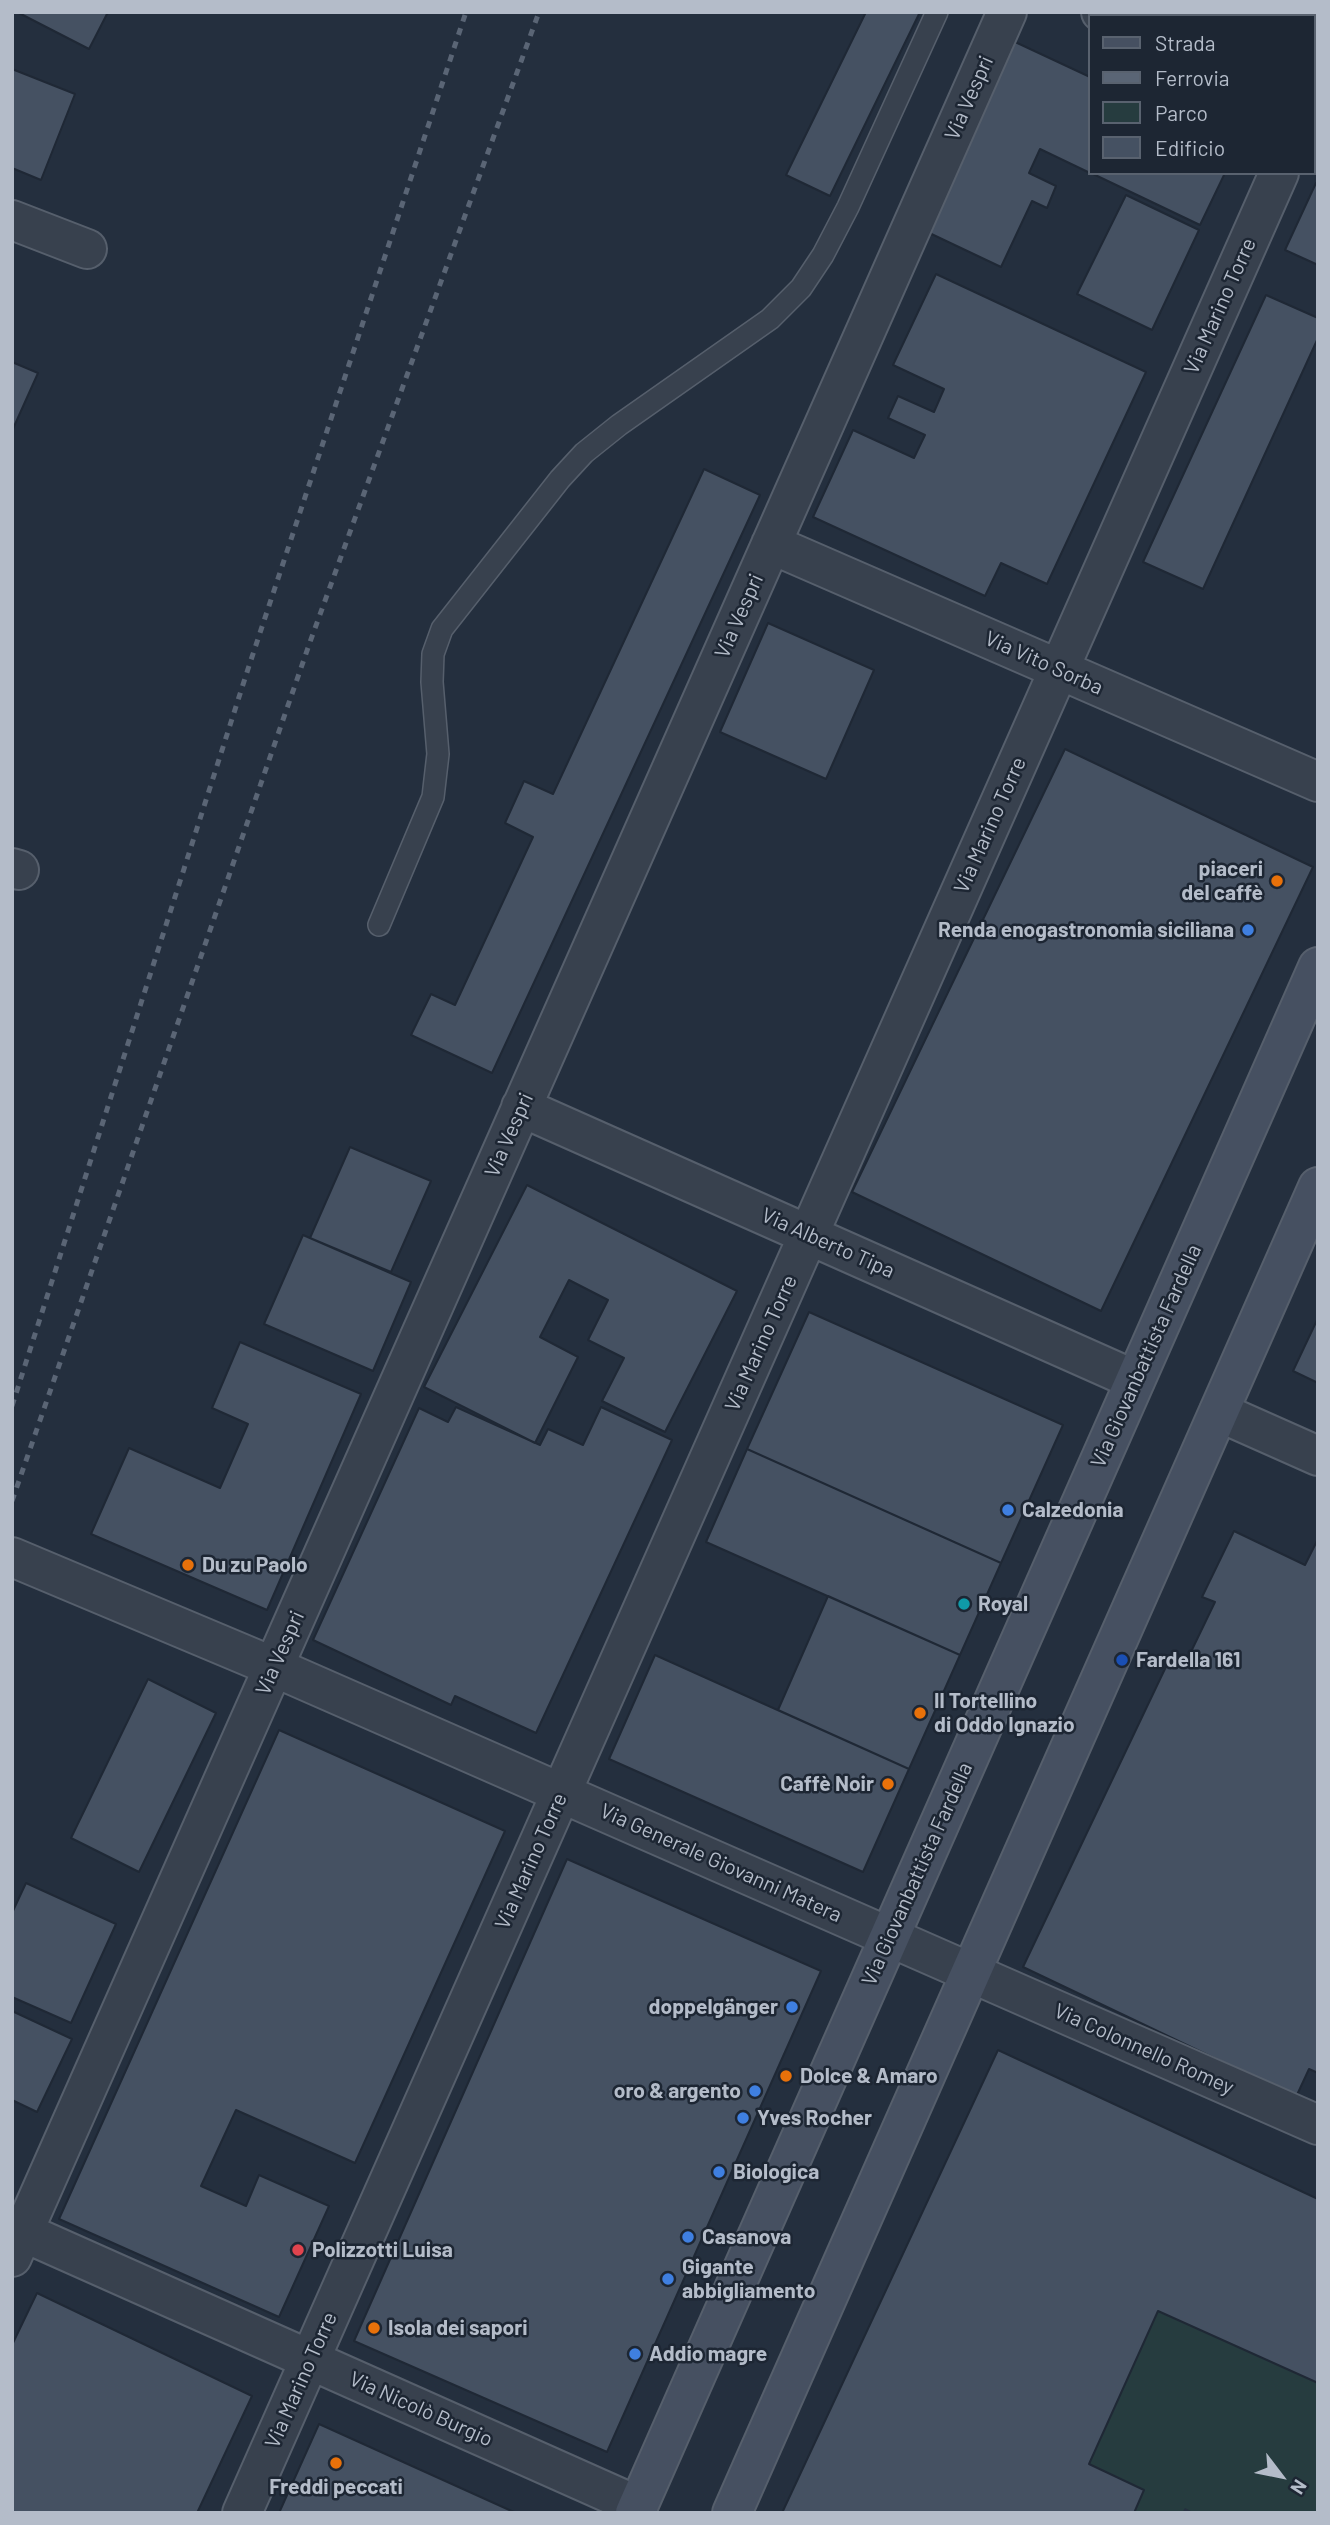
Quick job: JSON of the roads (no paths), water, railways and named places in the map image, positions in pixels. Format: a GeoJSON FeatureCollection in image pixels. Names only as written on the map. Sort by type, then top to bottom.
{"type":"FeatureCollection","features":[{"type":"Feature","properties":{"kind":"main road","name":"Via Giovanbattista Fardella"},"geometry":{"type":"LineString","coordinates":[[636,2509],[1318,967]]}},
{"type":"Feature","properties":{"kind":"main road"},"geometry":{"type":"LineString","coordinates":[[732,2513],[1318,1187]]}},
{"type":"Feature","properties":{"kind":"street","name":"Via Vespri"},"geometry":{"type":"LineString","coordinates":[[16,2239],[274,1667],[1007,12]]}},
{"type":"Feature","properties":{"kind":"street","name":"Via Marino Torre"},"geometry":{"type":"LineString","coordinates":[[242,2513],[1278,175]]}},
{"type":"Feature","properties":{"kind":"street"},"geometry":{"type":"LineString","coordinates":[[12,220],[87,249]]}},
{"type":"Feature","properties":{"kind":"street","name":"Via Vito Sorba"},"geometry":{"type":"LineString","coordinates":[[771,544],[1318,782]]}},
{"type":"Feature","properties":{"kind":"street","name":"Via Alberto Tipa"},"geometry":{"type":"LineString","coordinates":[[521,1107],[1136,1380]]}},
{"type":"Feature","properties":{"kind":"street"},"geometry":{"type":"LineString","coordinates":[[1219,1412],[1318,1456]]}},
{"type":"Feature","properties":{"kind":"street","name":"Via Generale Giovanni Matera"},"geometry":{"type":"LineString","coordinates":[[12,1557],[274,1667],[971,1973]]}},
{"type":"Feature","properties":{"kind":"street","name":"Via Colonnello Romey"},"geometry":{"type":"LineString","coordinates":[[971,1973],[1318,2125]]}},
{"type":"Feature","properties":{"kind":"street","name":"Via Nicolò Burgio"},"geometry":{"type":"LineString","coordinates":[[16,2239],[310,2360],[636,2509]]}},
{"type":"Feature","properties":{"kind":"lane"},"geometry":{"type":"LineString","coordinates":[[379,925],[433,797],[438,754],[432,682],[433,654],[442,629],[560,479],[584,453],[619,425],[770,319],[801,288],[823,255],[848,207],[937,12]]}},
{"type":"Feature","properties":{"kind":"railway"},"geometry":{"type":"LineString","coordinates":[[12,1406],[248,669],[466,12]]}},
{"type":"Feature","properties":{"kind":"railway"},"geometry":{"type":"LineString","coordinates":[[12,1501],[310,642],[539,12]]}},
{"type":"Feature","properties":{"kind":"place","name":"piaceri del caffè"},"geometry":{"type":"Point","coordinates":[1277,881]}},
{"type":"Feature","properties":{"kind":"place","name":"Renda enogastronomia siciliana"},"geometry":{"type":"Point","coordinates":[1248,930]}},
{"type":"Feature","properties":{"kind":"place","name":"Calzedonia"},"geometry":{"type":"Point","coordinates":[1008,1510]}},
{"type":"Feature","properties":{"kind":"place","name":"Du zu Paolo"},"geometry":{"type":"Point","coordinates":[188,1565]}},
{"type":"Feature","properties":{"kind":"place","name":"Royal"},"geometry":{"type":"Point","coordinates":[964,1604]}},
{"type":"Feature","properties":{"kind":"place","name":"Fardella 161"},"geometry":{"type":"Point","coordinates":[1122,1660]}},
{"type":"Feature","properties":{"kind":"place","name":"Il Tortellino di Oddo Ignazio"},"geometry":{"type":"Point","coordinates":[920,1713]}},
{"type":"Feature","properties":{"kind":"place","name":"Caffè Noir"},"geometry":{"type":"Point","coordinates":[888,1784]}},
{"type":"Feature","properties":{"kind":"place","name":"doppelgänger"},"geometry":{"type":"Point","coordinates":[792,2007]}},
{"type":"Feature","properties":{"kind":"place","name":"Dolce & Amaro"},"geometry":{"type":"Point","coordinates":[786,2076]}},
{"type":"Feature","properties":{"kind":"place","name":"oro & argento"},"geometry":{"type":"Point","coordinates":[755,2091]}},
{"type":"Feature","properties":{"kind":"place","name":"Yves Rocher"},"geometry":{"type":"Point","coordinates":[743,2118]}},
{"type":"Feature","properties":{"kind":"place","name":"Biologica"},"geometry":{"type":"Point","coordinates":[719,2172]}},
{"type":"Feature","properties":{"kind":"place","name":"Casanova"},"geometry":{"type":"Point","coordinates":[688,2237]}},
{"type":"Feature","properties":{"kind":"place","name":"Polizzotti Luisa"},"geometry":{"type":"Point","coordinates":[298,2250]}},
{"type":"Feature","properties":{"kind":"place","name":"Gigante abbigliamento"},"geometry":{"type":"Point","coordinates":[668,2279]}},
{"type":"Feature","properties":{"kind":"place","name":"Isola dei sapori"},"geometry":{"type":"Point","coordinates":[374,2328]}},
{"type":"Feature","properties":{"kind":"place","name":"Addio magre"},"geometry":{"type":"Point","coordinates":[635,2354]}},
{"type":"Feature","properties":{"kind":"place","name":"Freddi peccati"},"geometry":{"type":"Point","coordinates":[336,2463]}}]}
